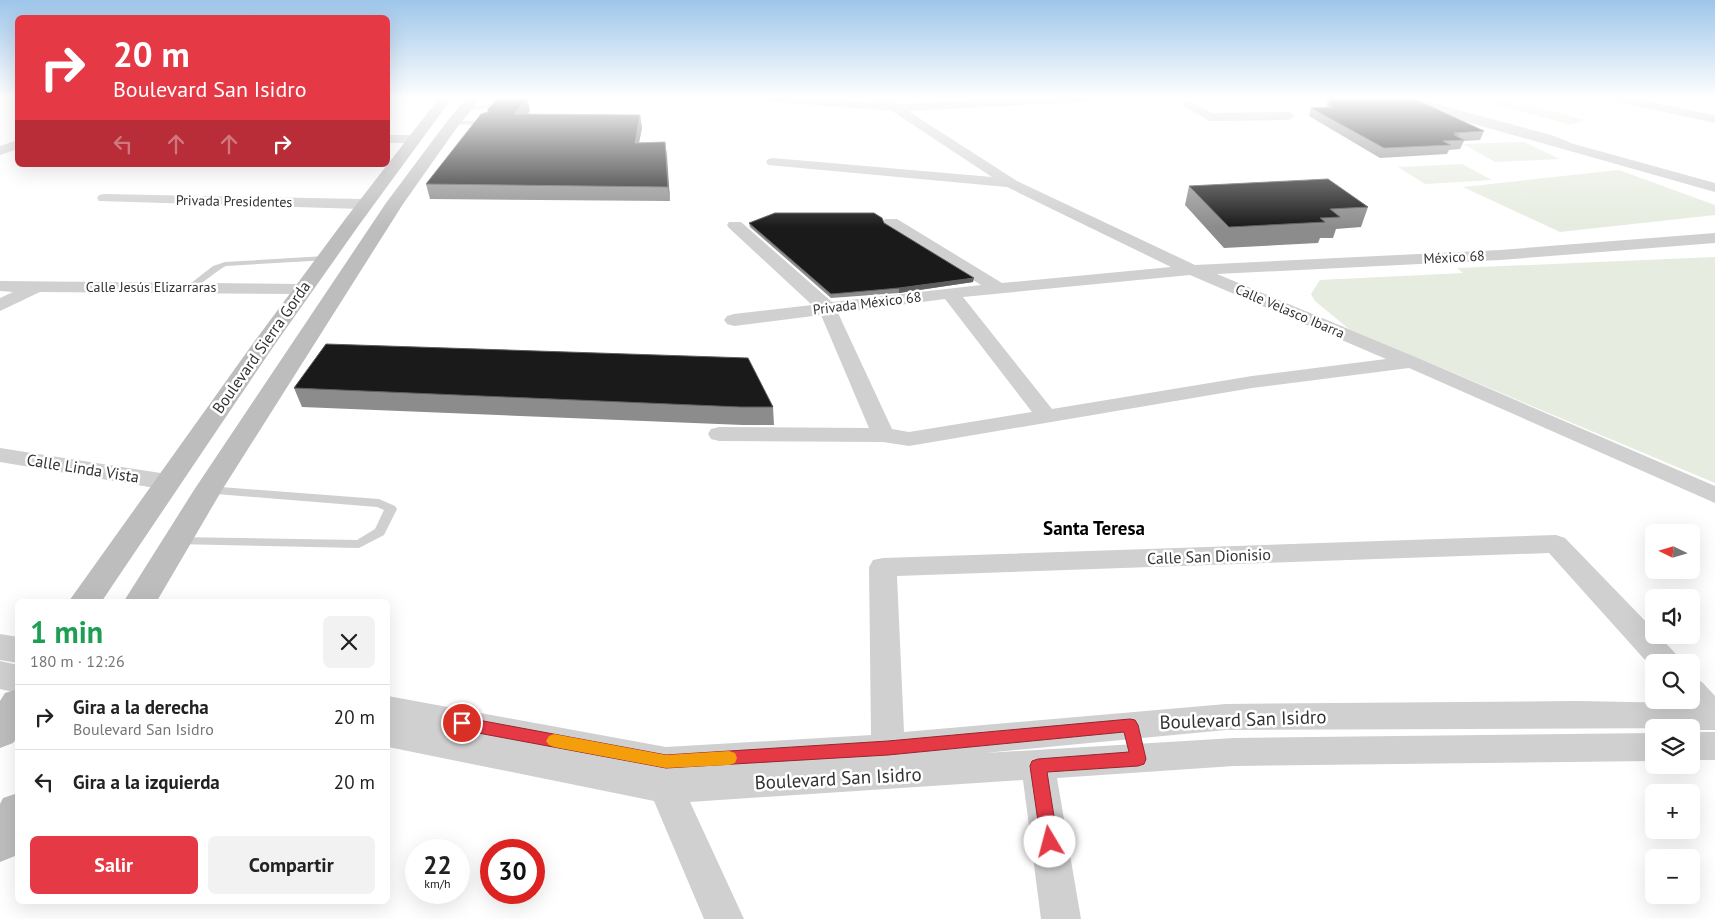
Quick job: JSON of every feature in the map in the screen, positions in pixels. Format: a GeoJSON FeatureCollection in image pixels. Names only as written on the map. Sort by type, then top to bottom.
{"type":"FeatureCollection","features":[{"type":"Feature","properties":{"kind":"main road","name":"Boulevard Sierra Gorda"},"geometry":{"type":"LineString","coordinates":[[86,599],[302,289],[363,204],[412,141]]}},
{"type":"Feature","properties":{"kind":"main road","name":"Boulevard Sierra Gorda"},"geometry":{"type":"LineString","coordinates":[[141,599],[208,490],[395,203],[442,141]]}},
{"type":"Feature","properties":{"kind":"main road"},"geometry":{"type":"LineString","coordinates":[[0,732],[15,709]]}},
{"type":"Feature","properties":{"kind":"main road"},"geometry":{"type":"LineString","coordinates":[[0,842],[15,816]]}},
{"type":"Feature","properties":{"kind":"street","name":"Calle Velasco Ibarra"},"geometry":{"type":"LineString","coordinates":[[945,141],[1012,184],[1192,270],[1411,362],[1715,495]]}},
{"type":"Feature","properties":{"kind":"street"},"geometry":{"type":"LineString","coordinates":[[1551,141],[1715,188]]}},
{"type":"Feature","properties":{"kind":"street"},"geometry":{"type":"LineString","coordinates":[[0,151],[15,145]]}},
{"type":"Feature","properties":{"kind":"street"},"geometry":{"type":"LineString","coordinates":[[773,162],[1012,184]]}},
{"type":"Feature","properties":{"kind":"street","name":"Privada Presidentes"},"geometry":{"type":"LineString","coordinates":[[104,198],[363,204]]}},
{"type":"Feature","properties":{"kind":"street"},"geometry":{"type":"LineString","coordinates":[[891,222],[1000,289]]}},
{"type":"Feature","properties":{"kind":"street"},"geometry":{"type":"LineString","coordinates":[[735,226],[827,308],[882,435]]}},
{"type":"Feature","properties":{"kind":"street","name":"México 68"},"geometry":{"type":"LineString","coordinates":[[1192,270],[1500,255],[1715,238]]}},
{"type":"Feature","properties":{"kind":"street","name":"Privada México 68"},"geometry":{"type":"LineString","coordinates":[[734,320],[950,294],[1192,270]]}},
{"type":"Feature","properties":{"kind":"street","name":"Calle Jesús Elizarraras"},"geometry":{"type":"LineString","coordinates":[[0,286],[302,289]]}},
{"type":"Feature","properties":{"kind":"street"},"geometry":{"type":"LineString","coordinates":[[0,305],[38,287]]}},
{"type":"Feature","properties":{"kind":"street"},"geometry":{"type":"LineString","coordinates":[[950,294],[1047,417]]}},
{"type":"Feature","properties":{"kind":"street"},"geometry":{"type":"LineString","coordinates":[[719,434],[882,435],[909,439],[1252,382],[1411,362]]}},
{"type":"Feature","properties":{"kind":"street","name":"Calle Linda Vista"},"geometry":{"type":"LineString","coordinates":[[0,455],[167,482]]}},
{"type":"Feature","properties":{"kind":"street","name":"Calle San Dionisio"},"geometry":{"type":"LineString","coordinates":[[888,748],[883,567],[1556,544],[1658,654]]}},
{"type":"Feature","properties":{"kind":"street"},"geometry":{"type":"LineString","coordinates":[[0,647],[15,650]]}},
{"type":"Feature","properties":{"kind":"street"},"geometry":{"type":"LineString","coordinates":[[0,675],[15,678]]}},
{"type":"Feature","properties":{"kind":"street"},"geometry":{"type":"LineString","coordinates":[[1700,701],[1715,717]]}},
{"type":"Feature","properties":{"kind":"street","name":"Boulevard San Isidro"},"geometry":{"type":"LineString","coordinates":[[390,709],[666,775],[888,748],[1226,717],[1576,714],[1715,717]]}},
{"type":"Feature","properties":{"kind":"street"},"geometry":{"type":"LineString","coordinates":[[1576,714],[1603,748]]}},
{"type":"Feature","properties":{"kind":"street"},"geometry":{"type":"LineString","coordinates":[[1130,725],[1138,759]]}},
{"type":"Feature","properties":{"kind":"street","name":"Boulevard San Isidro"},"geometry":{"type":"LineString","coordinates":[[390,733],[666,775],[1038,766],[1234,752],[1645,747]]}},
{"type":"Feature","properties":{"kind":"street"},"geometry":{"type":"LineString","coordinates":[[1700,746],[1715,746]]}},
{"type":"Feature","properties":{"kind":"street"},"geometry":{"type":"LineString","coordinates":[[1038,766],[1061,919]]}},
{"type":"Feature","properties":{"kind":"street"},"geometry":{"type":"LineString","coordinates":[[666,775],[724,919]]}},
{"type":"Feature","properties":{"kind":"lane"},"geometry":{"type":"LineString","coordinates":[[190,287],[216,268],[225,264],[325,258]]}},
{"type":"Feature","properties":{"kind":"lane"},"geometry":{"type":"LineString","coordinates":[[177,541],[359,544],[380,532],[391,509],[379,503],[208,490]]}},
{"type":"Feature","properties":{"kind":"shaded area"},"geometry":{"type":"Polygon","coordinates":[[[1524,142],[1560,159],[1495,162],[1463,144],[1524,142]]]}},
{"type":"Feature","properties":{"kind":"shaded area"},"geometry":{"type":"Polygon","coordinates":[[[1462,164],[1492,180],[1425,184],[1398,167],[1462,164]]]}},
{"type":"Feature","properties":{"kind":"shaded area"},"geometry":{"type":"Polygon","coordinates":[[[1619,170],[1715,205],[1715,215],[1560,232],[1463,187],[1619,170]]]}},
{"type":"Feature","properties":{"kind":"shaded area"},"geometry":{"type":"Polygon","coordinates":[[[1715,257],[1715,483],[1349,329],[1315,301],[1311,294],[1320,280],[1463,273],[1457,268],[1715,257]]]}},
{"type":"Feature","properties":{"kind":"building"},"geometry":{"type":"Polygon","coordinates":[[[460,141],[665,142],[668,187],[426,184],[460,141]]]}},
{"type":"Feature","properties":{"kind":"building"},"geometry":{"type":"Polygon","coordinates":[[[1371,141],[1445,141],[1443,141],[1451,145],[1384,148],[1371,141]]]}},
{"type":"Feature","properties":{"kind":"building"},"geometry":{"type":"Polygon","coordinates":[[[1328,179],[1368,207],[1330,209],[1340,217],[1320,218],[1325,222],[1229,227],[1189,186],[1328,179]]]}},
{"type":"Feature","properties":{"kind":"building"},"geometry":{"type":"Polygon","coordinates":[[[775,213],[874,213],[882,218],[884,223],[974,278],[899,288],[831,294],[749,223],[775,213]]]}},
{"type":"Feature","properties":{"kind":"building"},"geometry":{"type":"Polygon","coordinates":[[[326,344],[748,358],[773,407],[294,388],[326,344]]]}},
{"type":"Feature","properties":{"kind":"slow traffic"},"geometry":{"type":"LineString","coordinates":[[554,741],[666,762],[729,758]]}},
{"type":"Feature","properties":{"kind":"district","name":"Santa Teresa"},"geometry":{"type":"Point","coordinates":[1094,528]}},
{"type":"Feature","properties":{"kind":"route"},"geometry":{"type":"LineString","coordinates":[[462,723],[666,762],[888,748],[1130,725],[1138,759],[1038,766],[1050,842]]}}]}
